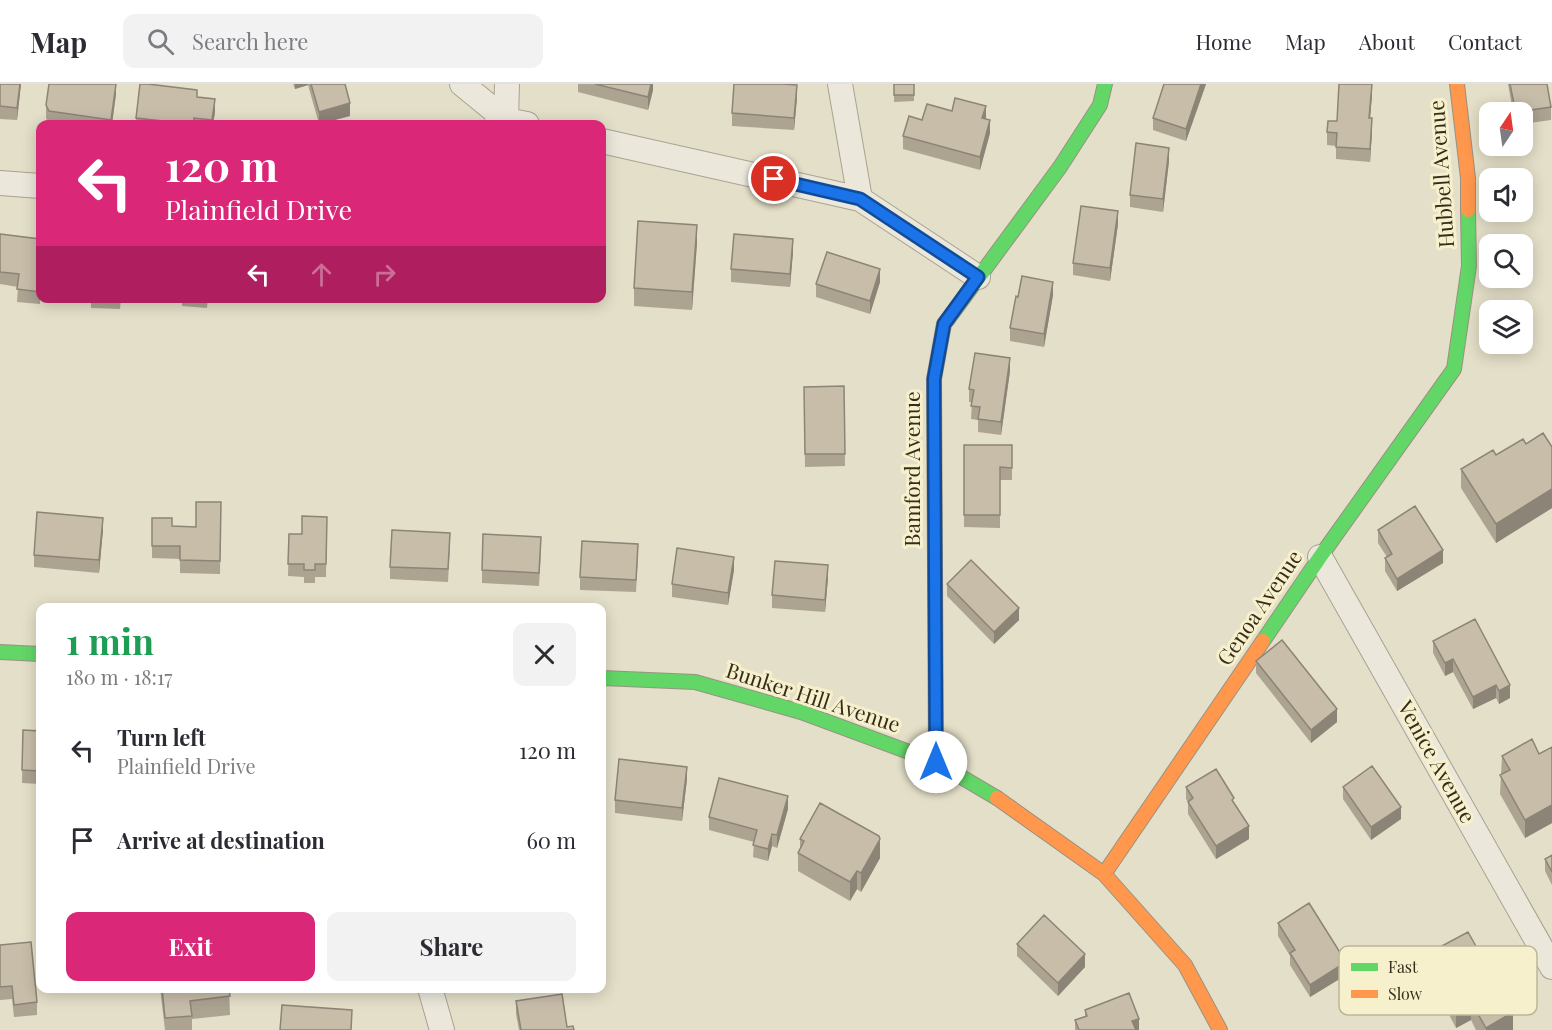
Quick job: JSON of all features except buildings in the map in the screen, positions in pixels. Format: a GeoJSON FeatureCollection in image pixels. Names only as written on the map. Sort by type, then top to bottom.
{"type":"FeatureCollection","features":[{"type":"Feature","properties":{"kind":"street"},"geometry":{"type":"LineString","coordinates":[[462,84],[504,120]]}},
{"type":"Feature","properties":{"kind":"street"},"geometry":{"type":"LineString","coordinates":[[507,84],[508,120]]}},
{"type":"Feature","properties":{"kind":"street"},"geometry":{"type":"LineString","coordinates":[[840,84],[860,199]]}},
{"type":"Feature","properties":{"kind":"street","name":"Bamford Avenue"},"geometry":{"type":"LineString","coordinates":[[936,762],[934,379],[944,324],[1060,167],[1100,105],[1105,84]]}},
{"type":"Feature","properties":{"kind":"street","name":"Hubbell Avenue"},"geometry":{"type":"LineString","coordinates":[[1454,369],[1469,266],[1468,178],[1457,84]]}},
{"type":"Feature","properties":{"kind":"street"},"geometry":{"type":"LineString","coordinates":[[606,142],[860,199],[978,277]]}},
{"type":"Feature","properties":{"kind":"street"},"geometry":{"type":"LineString","coordinates":[[0,183],[36,186]]}},
{"type":"Feature","properties":{"kind":"street","name":"Genoa Avenue"},"geometry":{"type":"LineString","coordinates":[[1104,874],[1320,557],[1454,369]]}},
{"type":"Feature","properties":{"kind":"street","name":"Venice Avenue"},"geometry":{"type":"LineString","coordinates":[[1320,557],[1552,967]]}},
{"type":"Feature","properties":{"kind":"street"},"geometry":{"type":"LineString","coordinates":[[0,652],[36,654]]}},
{"type":"Feature","properties":{"kind":"street","name":"Bunker Hill Avenue"},"geometry":{"type":"LineString","coordinates":[[606,678],[695,682],[801,712],[936,762],[1001,800],[1104,874],[1185,965],[1220,1030]]}},
{"type":"Feature","properties":{"kind":"street"},"geometry":{"type":"LineString","coordinates":[[431,993],[442,1030]]}},
{"type":"Feature","properties":{"kind":"traffic: fast"},"geometry":{"type":"LineString","coordinates":[[948,319],[1060,167],[1100,105],[1105,84]]}},
{"type":"Feature","properties":{"kind":"traffic: fast"},"geometry":{"type":"LineString","coordinates":[[1263,641],[1454,369],[1469,266],[1468,210]]}},
{"type":"Feature","properties":{"kind":"traffic: fast"},"geometry":{"type":"LineString","coordinates":[[0,652],[36,654]]}},
{"type":"Feature","properties":{"kind":"traffic: fast"},"geometry":{"type":"LineString","coordinates":[[606,678],[695,682],[801,712],[936,762],[997,798]]}},
{"type":"Feature","properties":{"kind":"traffic: slow"},"geometry":{"type":"LineString","coordinates":[[1457,84],[1468,178],[1468,210]]}},
{"type":"Feature","properties":{"kind":"traffic: slow"},"geometry":{"type":"LineString","coordinates":[[936,762],[934,379],[944,324],[948,319]]}},
{"type":"Feature","properties":{"kind":"traffic: slow"},"geometry":{"type":"LineString","coordinates":[[1104,874],[1263,641]]}},
{"type":"Feature","properties":{"kind":"traffic: slow"},"geometry":{"type":"LineString","coordinates":[[997,798],[1104,874],[1185,965],[1220,1030]]}},
{"type":"Feature","properties":{"kind":"route"},"geometry":{"type":"LineString","coordinates":[[774,179],[860,199],[978,277],[944,324],[934,379],[936,762]]}}]}
